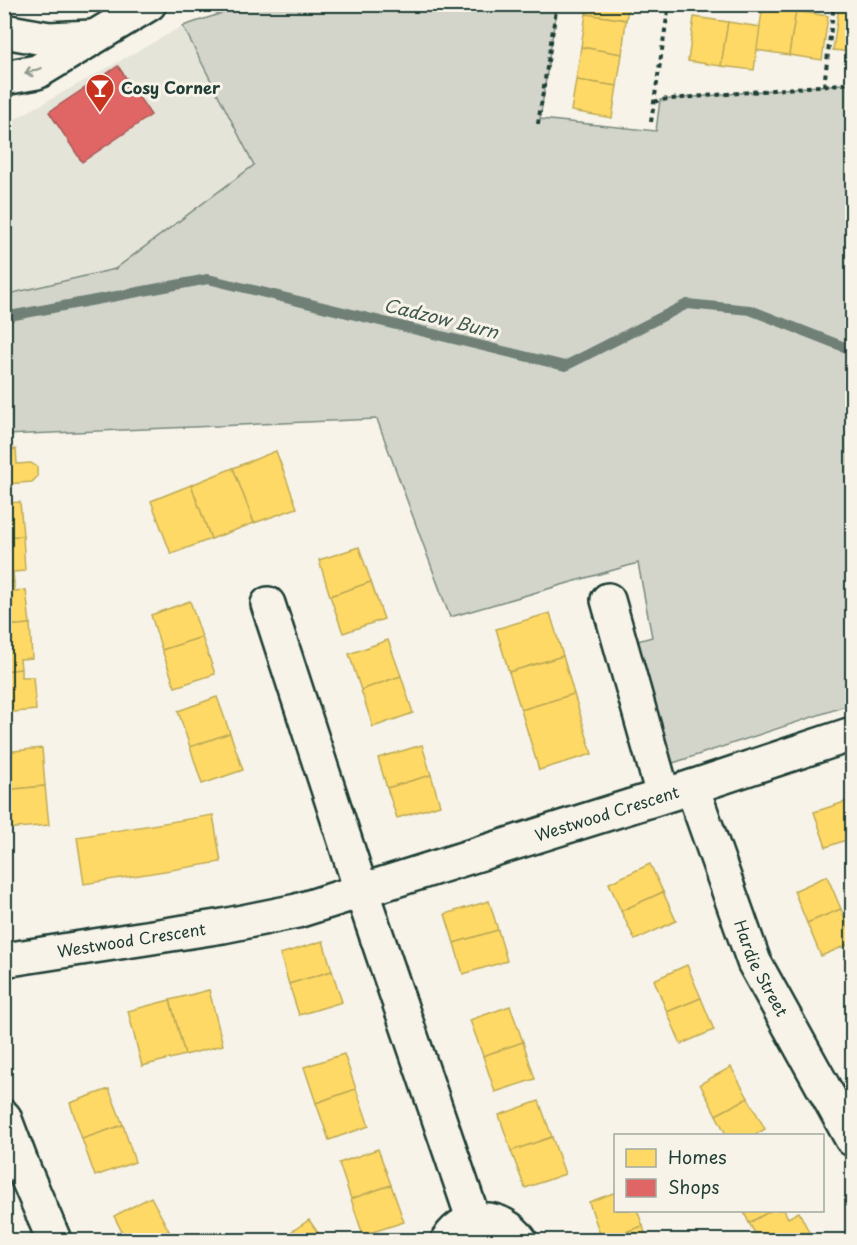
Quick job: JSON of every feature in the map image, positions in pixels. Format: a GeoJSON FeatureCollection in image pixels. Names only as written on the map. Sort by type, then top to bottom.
{"type":"FeatureCollection","features":[{"type":"Feature","properties":{"kind":"street"},"geometry":{"type":"LineString","coordinates":[[4,78],[37,72],[149,4]]}},
{"type":"Feature","properties":{"kind":"street"},"geometry":{"type":"LineString","coordinates":[[4,31],[49,39],[95,36]]}},
{"type":"Feature","properties":{"kind":"street","name":"Hardie Street"},"geometry":{"type":"LineString","coordinates":[[608,600],[678,791],[754,962],[852,1139]]}},
{"type":"Feature","properties":{"kind":"street"},"geometry":{"type":"LineString","coordinates":[[268,604],[361,890],[474,1221]]}},
{"type":"Feature","properties":{"kind":"street","name":"Westwood Crescent"},"geometry":{"type":"LineString","coordinates":[[4,960],[223,926],[297,911],[852,734]]}},
{"type":"Feature","properties":{"kind":"street"},"geometry":{"type":"LineString","coordinates":[[4,1117],[54,1240]]}},
{"type":"Feature","properties":{"kind":"street"},"geometry":{"type":"LineString","coordinates":[[448,1240],[462,1226],[474,1221],[489,1220],[503,1224],[520,1240]]}},
{"type":"Feature","properties":{"kind":"path"},"geometry":{"type":"LineString","coordinates":[[538,124],[557,4]]}},
{"type":"Feature","properties":{"kind":"path"},"geometry":{"type":"LineString","coordinates":[[651,122],[669,4]]}},
{"type":"Feature","properties":{"kind":"path"},"geometry":{"type":"LineString","coordinates":[[824,86],[834,4]]}},
{"type":"Feature","properties":{"kind":"path"},"geometry":{"type":"LineString","coordinates":[[654,102],[852,83]]}},
{"type":"Feature","properties":{"kind":"shaded area"},"geometry":{"type":"Polygon","coordinates":[[[247,5],[557,5],[540,119],[656,131],[660,100],[852,83],[852,704],[670,764],[634,642],[652,637],[638,563],[450,617],[377,419],[5,435],[4,295],[115,269],[254,165],[183,26],[247,5]]]}},
{"type":"Feature","properties":{"kind":"shaded area"},"geometry":{"type":"Polygon","coordinates":[[[183,26],[254,165],[115,269],[5,295],[4,125],[183,26]]]}},
{"type":"Feature","properties":{"kind":"building: Homes"},"geometry":{"type":"Polygon","coordinates":[[[588,4],[629,4],[626,20],[586,14],[588,4]]]}},
{"type":"Feature","properties":{"kind":"building: Homes"},"geometry":{"type":"Polygon","coordinates":[[[763,6],[796,11],[789,55],[756,50],[763,6]]]}},
{"type":"Feature","properties":{"kind":"building: Homes"},"geometry":{"type":"Polygon","coordinates":[[[839,6],[852,8],[852,52],[833,50],[839,6]]]}},
{"type":"Feature","properties":{"kind":"building: Homes"},"geometry":{"type":"Polygon","coordinates":[[[796,11],[828,16],[822,60],[789,55],[796,11]]]}},
{"type":"Feature","properties":{"kind":"building: Homes"},"geometry":{"type":"Polygon","coordinates":[[[586,14],[626,20],[622,54],[581,47],[586,14]]]}},
{"type":"Feature","properties":{"kind":"building: Homes"},"geometry":{"type":"Polygon","coordinates":[[[694,17],[728,22],[721,66],[688,61],[694,17]]]}},
{"type":"Feature","properties":{"kind":"building: Homes"},"geometry":{"type":"Polygon","coordinates":[[[728,22],[760,27],[754,70],[721,66],[728,22]]]}},
{"type":"Feature","properties":{"kind":"building: Homes"},"geometry":{"type":"Polygon","coordinates":[[[581,47],[622,54],[617,86],[576,80],[581,47]]]}},
{"type":"Feature","properties":{"kind":"building: Homes"},"geometry":{"type":"Polygon","coordinates":[[[576,80],[617,86],[612,118],[571,111],[576,80]]]}},
{"type":"Feature","properties":{"kind":"building: Homes"},"geometry":{"type":"Polygon","coordinates":[[[16,449],[17,464],[31,463],[37,467],[37,477],[32,482],[6,484],[7,495],[4,495],[4,450],[16,449]]]}},
{"type":"Feature","properties":{"kind":"building: Homes"},"geometry":{"type":"Polygon","coordinates":[[[276,451],[297,508],[254,523],[233,468],[276,451]]]}},
{"type":"Feature","properties":{"kind":"building: Homes"},"geometry":{"type":"Polygon","coordinates":[[[233,468],[254,523],[211,539],[191,485],[233,468]]]}},
{"type":"Feature","properties":{"kind":"building: Homes"},"geometry":{"type":"Polygon","coordinates":[[[191,485],[211,539],[171,554],[151,501],[191,485]]]}},
{"type":"Feature","properties":{"kind":"building: Homes"},"geometry":{"type":"Polygon","coordinates":[[[4,495],[7,495],[7,503],[20,502],[23,536],[4,537],[4,495]]]}},
{"type":"Feature","properties":{"kind":"building: Homes"},"geometry":{"type":"Polygon","coordinates":[[[23,536],[25,571],[13,572],[14,582],[4,583],[4,537],[23,536]]]}},
{"type":"Feature","properties":{"kind":"building: Homes"},"geometry":{"type":"Polygon","coordinates":[[[359,547],[371,582],[330,596],[319,560],[359,547]]]}},
{"type":"Feature","properties":{"kind":"building: Homes"},"geometry":{"type":"Polygon","coordinates":[[[14,582],[14,591],[26,590],[30,624],[4,626],[4,583],[14,582]]]}},
{"type":"Feature","properties":{"kind":"building: Homes"},"geometry":{"type":"Polygon","coordinates":[[[371,582],[384,619],[343,633],[330,596],[371,582]]]}},
{"type":"Feature","properties":{"kind":"building: Homes"},"geometry":{"type":"Polygon","coordinates":[[[190,601],[202,637],[162,650],[151,615],[190,601]]]}},
{"type":"Feature","properties":{"kind":"building: Homes"},"geometry":{"type":"Polygon","coordinates":[[[550,613],[563,656],[509,672],[496,629],[550,613]]]}},
{"type":"Feature","properties":{"kind":"building: Homes"},"geometry":{"type":"Polygon","coordinates":[[[30,624],[32,658],[20,659],[21,669],[4,671],[4,626],[30,624]]]}},
{"type":"Feature","properties":{"kind":"building: Homes"},"geometry":{"type":"Polygon","coordinates":[[[202,637],[215,674],[175,687],[162,650],[202,637]]]}},
{"type":"Feature","properties":{"kind":"building: Homes"},"geometry":{"type":"Polygon","coordinates":[[[388,640],[401,676],[361,690],[349,654],[388,640]]]}},
{"type":"Feature","properties":{"kind":"building: Homes"},"geometry":{"type":"Polygon","coordinates":[[[563,656],[574,694],[521,710],[509,672],[563,656]]]}},
{"type":"Feature","properties":{"kind":"building: Homes"},"geometry":{"type":"Polygon","coordinates":[[[21,669],[21,677],[33,677],[36,710],[4,713],[4,671],[21,669]]]}},
{"type":"Feature","properties":{"kind":"building: Homes"},"geometry":{"type":"Polygon","coordinates":[[[401,676],[413,713],[373,727],[361,690],[401,676]]]}},
{"type":"Feature","properties":{"kind":"building: Homes"},"geometry":{"type":"Polygon","coordinates":[[[574,694],[592,754],[539,770],[521,710],[574,694]]]}},
{"type":"Feature","properties":{"kind":"building: Homes"},"geometry":{"type":"Polygon","coordinates":[[[217,697],[230,733],[190,747],[178,711],[217,697]]]}},
{"type":"Feature","properties":{"kind":"building: Homes"},"geometry":{"type":"Polygon","coordinates":[[[230,733],[243,770],[202,784],[190,747],[230,733]]]}},
{"type":"Feature","properties":{"kind":"building: Homes"},"geometry":{"type":"Polygon","coordinates":[[[422,745],[431,775],[387,788],[378,758],[422,745]]]}},
{"type":"Feature","properties":{"kind":"building: Homes"},"geometry":{"type":"Polygon","coordinates":[[[42,748],[45,786],[4,790],[4,752],[42,748]]]}},
{"type":"Feature","properties":{"kind":"building: Homes"},"geometry":{"type":"Polygon","coordinates":[[[431,775],[440,805],[397,818],[387,788],[431,775]]]}},
{"type":"Feature","properties":{"kind":"building: Homes"},"geometry":{"type":"Polygon","coordinates":[[[45,786],[49,825],[6,829],[4,790],[45,786]]]}},
{"type":"Feature","properties":{"kind":"building: Homes"},"geometry":{"type":"Polygon","coordinates":[[[848,801],[852,816],[852,838],[826,847],[814,812],[848,801]]]}},
{"type":"Feature","properties":{"kind":"building: Homes"},"geometry":{"type":"Polygon","coordinates":[[[213,815],[221,862],[84,884],[77,837],[213,815]]]}},
{"type":"Feature","properties":{"kind":"building: Homes"},"geometry":{"type":"Polygon","coordinates":[[[650,864],[663,892],[621,911],[609,883],[650,864]]]}},
{"type":"Feature","properties":{"kind":"building: Homes"},"geometry":{"type":"Polygon","coordinates":[[[827,876],[841,909],[807,923],[794,891],[827,876]]]}},
{"type":"Feature","properties":{"kind":"building: Homes"},"geometry":{"type":"Polygon","coordinates":[[[663,892],[676,921],[635,940],[621,911],[663,892]]]}},
{"type":"Feature","properties":{"kind":"building: Homes"},"geometry":{"type":"Polygon","coordinates":[[[489,901],[498,930],[454,943],[445,914],[489,901]]]}},
{"type":"Feature","properties":{"kind":"building: Homes"},"geometry":{"type":"Polygon","coordinates":[[[841,909],[852,936],[852,943],[821,956],[807,923],[841,909]]]}},
{"type":"Feature","properties":{"kind":"building: Homes"},"geometry":{"type":"Polygon","coordinates":[[[498,930],[507,961],[463,974],[454,943],[498,930]]]}},
{"type":"Feature","properties":{"kind":"building: Homes"},"geometry":{"type":"Polygon","coordinates":[[[323,941],[332,971],[289,984],[280,954],[323,941]]]}},
{"type":"Feature","properties":{"kind":"building: Homes"},"geometry":{"type":"Polygon","coordinates":[[[687,965],[701,998],[667,1012],[654,980],[687,965]]]}},
{"type":"Feature","properties":{"kind":"building: Homes"},"geometry":{"type":"Polygon","coordinates":[[[332,971],[342,1002],[299,1015],[289,984],[332,971]]]}},
{"type":"Feature","properties":{"kind":"building: Homes"},"geometry":{"type":"Polygon","coordinates":[[[209,990],[223,1045],[185,1055],[170,1000],[209,990]]]}},
{"type":"Feature","properties":{"kind":"building: Homes"},"geometry":{"type":"Polygon","coordinates":[[[701,998],[714,1030],[681,1044],[667,1012],[701,998]]]}},
{"type":"Feature","properties":{"kind":"building: Homes"},"geometry":{"type":"Polygon","coordinates":[[[170,1000],[185,1055],[142,1066],[128,1011],[170,1000]]]}},
{"type":"Feature","properties":{"kind":"building: Homes"},"geometry":{"type":"Polygon","coordinates":[[[510,1006],[523,1042],[483,1056],[470,1020],[510,1006]]]}},
{"type":"Feature","properties":{"kind":"building: Homes"},"geometry":{"type":"Polygon","coordinates":[[[523,1042],[535,1079],[495,1092],[483,1056],[523,1042]]]}},
{"type":"Feature","properties":{"kind":"building: Homes"},"geometry":{"type":"Polygon","coordinates":[[[344,1054],[356,1089],[316,1103],[304,1067],[344,1054]]]}},
{"type":"Feature","properties":{"kind":"building: Homes"},"geometry":{"type":"Polygon","coordinates":[[[731,1067],[748,1098],[716,1115],[700,1084],[731,1067]]]}},
{"type":"Feature","properties":{"kind":"building: Homes"},"geometry":{"type":"Polygon","coordinates":[[[109,1089],[123,1125],[82,1139],[70,1103],[109,1089]]]}},
{"type":"Feature","properties":{"kind":"building: Homes"},"geometry":{"type":"Polygon","coordinates":[[[356,1089],[369,1126],[329,1140],[316,1103],[356,1089]]]}},
{"type":"Feature","properties":{"kind":"building: Homes"},"geometry":{"type":"Polygon","coordinates":[[[748,1098],[765,1129],[756,1134],[726,1134],[716,1115],[748,1098]]]}},
{"type":"Feature","properties":{"kind":"building: Homes"},"geometry":{"type":"Polygon","coordinates":[[[539,1101],[552,1137],[511,1151],[499,1115],[539,1101]]]}},
{"type":"Feature","properties":{"kind":"building: Homes"},"geometry":{"type":"Polygon","coordinates":[[[123,1125],[135,1162],[95,1176],[82,1139],[123,1125]]]}},
{"type":"Feature","properties":{"kind":"building: Homes"},"geometry":{"type":"Polygon","coordinates":[[[552,1137],[565,1174],[525,1188],[511,1151],[552,1137]]]}},
{"type":"Feature","properties":{"kind":"building: Homes"},"geometry":{"type":"Polygon","coordinates":[[[378,1149],[391,1185],[351,1199],[339,1163],[378,1149]]]}},
{"type":"Feature","properties":{"kind":"building: Homes"},"geometry":{"type":"Polygon","coordinates":[[[391,1185],[404,1222],[363,1235],[351,1199],[391,1185]]]}},
{"type":"Feature","properties":{"kind":"building: Homes"},"geometry":{"type":"Polygon","coordinates":[[[614,1193],[614,1212],[638,1212],[643,1226],[602,1240],[589,1202],[614,1193]]]}},
{"type":"Feature","properties":{"kind":"building: Homes"},"geometry":{"type":"Polygon","coordinates":[[[151,1197],[169,1231],[150,1240],[126,1240],[114,1216],[151,1197]]]}},
{"type":"Feature","properties":{"kind":"building: Homes"},"geometry":{"type":"Polygon","coordinates":[[[744,1212],[768,1212],[749,1223],[744,1212]]]}},
{"type":"Feature","properties":{"kind":"building: Homes"},"geometry":{"type":"Polygon","coordinates":[[[768,1212],[785,1212],[788,1218],[799,1212],[813,1240],[759,1240],[749,1223],[768,1212]]]}},
{"type":"Feature","properties":{"kind":"building: Homes"},"geometry":{"type":"Polygon","coordinates":[[[309,1220],[323,1240],[279,1240],[309,1220]]]}},
{"type":"Feature","properties":{"kind":"building: Homes"},"geometry":{"type":"Polygon","coordinates":[[[643,1226],[647,1240],[602,1240],[643,1226]]]}},
{"type":"Feature","properties":{"kind":"building: Homes"},"geometry":{"type":"Polygon","coordinates":[[[169,1231],[173,1240],[150,1240],[169,1231]]]}},
{"type":"Feature","properties":{"kind":"building: Shops","name":"Cosy Corner"},"geometry":{"type":"Polygon","coordinates":[[[118,66],[151,115],[82,162],[49,112],[118,66]]]}},
{"type":"Feature","properties":{"kind":"waterway","name":"Cadzow Burn"},"geometry":{"type":"LineString","coordinates":[[4,317],[208,279],[565,366],[687,304],[750,310],[852,350]]}},
{"type":"Feature","properties":{"kind":"place","name":"Cosy Corner"},"geometry":{"type":"Point","coordinates":[100,114]}}]}
